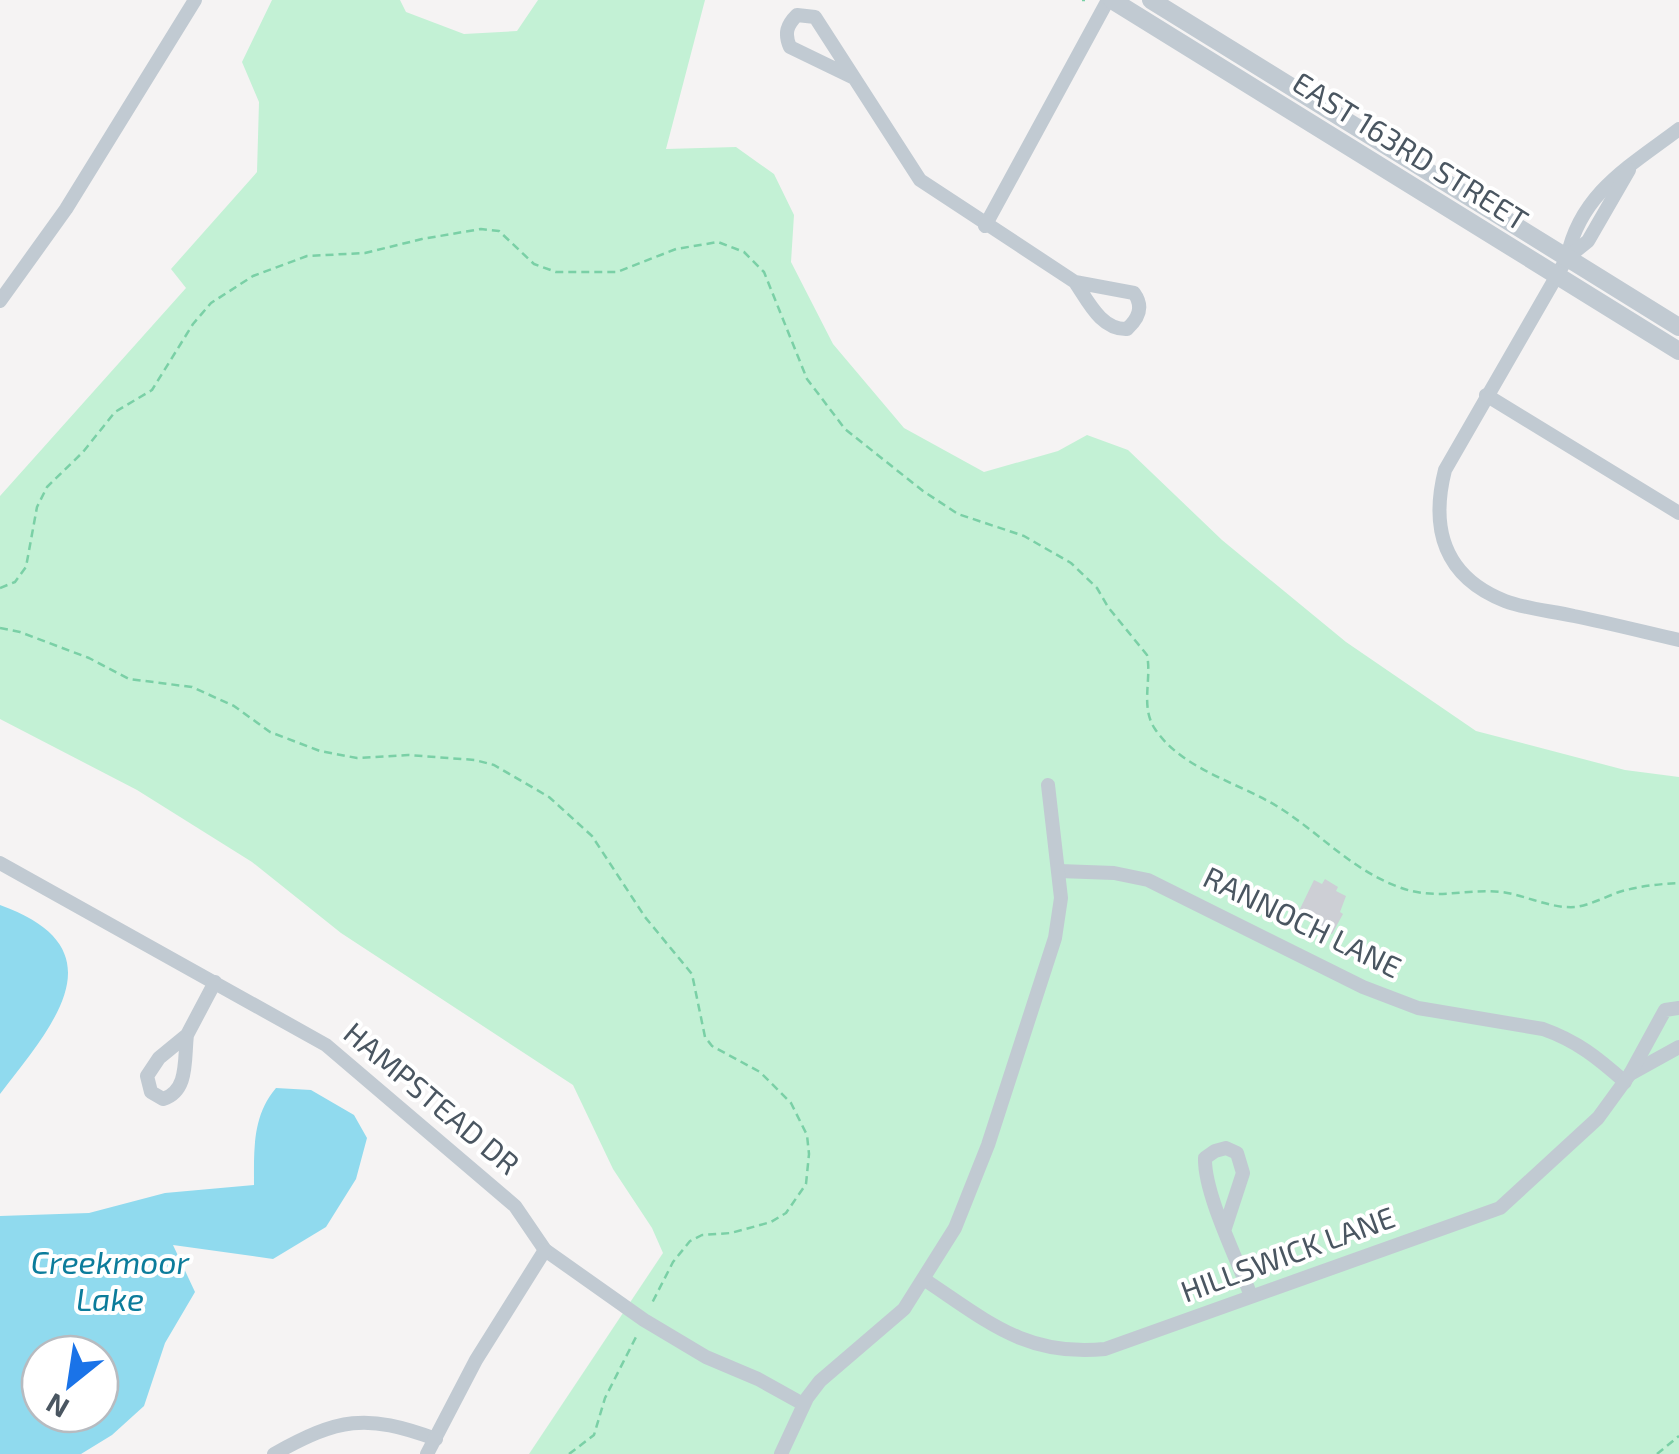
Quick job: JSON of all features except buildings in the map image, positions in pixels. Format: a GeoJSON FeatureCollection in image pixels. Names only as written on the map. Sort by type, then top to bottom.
{"type":"FeatureCollection","features":[{"type":"Feature","properties":{"kind":"street"},"geometry":{"type":"LineString","coordinates":[[0,301],[66,209],[195,0]]}},
{"type":"Feature","properties":{"kind":"street"},"geometry":{"type":"LineString","coordinates":[[985,226],[1110,0]]}},
{"type":"Feature","properties":{"kind":"street","name":"EAST 163RD STREET"},"geometry":{"type":"LineString","coordinates":[[1110,0],[1679,351]]}},
{"type":"Feature","properties":{"kind":"street","name":"EAST 163RD STREET"},"geometry":{"type":"LineString","coordinates":[[1151,0],[1679,327]]}},
{"type":"Feature","properties":{"kind":"street"},"geometry":{"type":"LineString","coordinates":[[852,77],[790,47],[786,39],[790,22],[798,15],[815,17],[920,180],[1075,282],[1134,293],[1140,310],[1136,322],[1127,330],[1116,330],[1106,324],[1075,282]]}},
{"type":"Feature","properties":{"kind":"street"},"geometry":{"type":"LineString","coordinates":[[1679,129],[1632,165],[1588,241],[1567,258],[1445,470],[1438,498],[1438,530],[1448,554],[1479,586],[1506,601],[1679,640]]}},
{"type":"Feature","properties":{"kind":"street"},"geometry":{"type":"LineString","coordinates":[[1486,395],[1679,513]]}},
{"type":"Feature","properties":{"kind":"street"},"geometry":{"type":"LineString","coordinates":[[782,1454],[803,1404],[820,1382],[904,1309],[925,1280],[955,1228],[975,1178],[1055,938],[1061,898],[1048,785]]}},
{"type":"Feature","properties":{"kind":"street","name":"HAMPSTEAD DR"},"geometry":{"type":"LineString","coordinates":[[0,863],[326,1045],[515,1206],[545,1250],[644,1320],[706,1357],[803,1404]]}},
{"type":"Feature","properties":{"kind":"street","name":"RANNOCH LANE"},"geometry":{"type":"LineString","coordinates":[[1059,871],[1114,873],[1148,880],[1381,994],[1418,1008],[1562,1036],[1627,1078]]}},
{"type":"Feature","properties":{"kind":"street"},"geometry":{"type":"LineString","coordinates":[[187,1035],[215,982]]}},
{"type":"Feature","properties":{"kind":"street"},"geometry":{"type":"LineString","coordinates":[[1627,1078],[1664,1010],[1679,1008]]}},
{"type":"Feature","properties":{"kind":"street"},"geometry":{"type":"LineString","coordinates":[[1627,1078],[1679,1047]]}},
{"type":"Feature","properties":{"kind":"street","name":"HILLSWICK LANE"},"geometry":{"type":"LineString","coordinates":[[925,1280],[1010,1334],[1043,1348],[1104,1349],[1500,1208],[1598,1118],[1627,1078]]}},
{"type":"Feature","properties":{"kind":"street"},"geometry":{"type":"LineString","coordinates":[[1225,1228],[1243,1173],[1236,1153],[1226,1148],[1205,1158],[1205,1173],[1225,1228],[1252,1296]]}},
{"type":"Feature","properties":{"kind":"street"},"geometry":{"type":"LineString","coordinates":[[427,1454],[476,1360],[545,1250]]}},
{"type":"Feature","properties":{"kind":"street"},"geometry":{"type":"LineString","coordinates":[[274,1454],[317,1430],[355,1421],[399,1426],[436,1439]]}},
{"type":"Feature","properties":{"kind":"path"},"geometry":{"type":"LineString","coordinates":[[0,588],[14,582],[26,567],[37,508],[47,487],[115,412],[152,390],[211,303],[252,276],[308,256],[365,254],[422,238],[481,229],[500,231],[534,264],[556,272],[626,270],[676,249],[718,242],[744,252],[764,272],[807,379],[845,429],[941,504],[977,522],[1033,540],[1086,575],[1147,655],[1147,704],[1152,726],[1187,758],[1280,808],[1351,862],[1416,892],[1454,895],[1489,891],[1574,907],[1622,891],[1679,883]]}},
{"type":"Feature","properties":{"kind":"path"},"geometry":{"type":"LineString","coordinates":[[0,628],[89,658],[130,679],[192,687],[234,706],[270,732],[320,752],[357,758],[408,755],[476,760],[494,765],[549,797],[592,836],[645,917],[692,974],[705,1037],[721,1052],[760,1072],[801,1120],[809,1154],[806,1184],[786,1213],[744,1229],[702,1235],[690,1241],[674,1262],[605,1398],[594,1435],[570,1454]]}},
{"type":"Feature","properties":{"kind":"path"},"geometry":{"type":"LineString","coordinates":[[1657,1454],[1678,1439]]}},
{"type":"Feature","properties":{"kind":"green space"},"geometry":{"type":"Polygon","coordinates":[[[272,0],[400,0],[406,12],[464,34],[517,31],[538,0],[705,0],[666,149],[736,147],[774,174],[794,215],[791,262],[833,344],[904,428],[984,472],[1058,451],[1087,435],[1128,450],[1222,540],[1346,642],[1476,731],[1625,770],[1679,777],[1679,1454],[529,1454],[663,1253],[652,1228],[613,1169],[573,1085],[341,933],[252,862],[137,790],[0,719],[0,496],[186,288],[171,269],[257,172],[259,102],[242,62],[272,0]]]}},
{"type":"Feature","properties":{"kind":"water"},"geometry":{"type":"Polygon","coordinates":[[[0,905],[37,923],[59,943],[68,966],[66,990],[55,1015],[40,1042],[0,1094],[0,905]]]}},
{"type":"Feature","properties":{"kind":"water","name":"Creekmoor Lake"},"geometry":{"type":"Polygon","coordinates":[[[276,1088],[311,1090],[354,1115],[367,1138],[356,1179],[326,1227],[273,1259],[173,1245],[195,1292],[165,1343],[144,1406],[120,1428],[120,1334],[20,1334],[20,1434],[113,1434],[81,1454],[0,1454],[0,1216],[89,1213],[165,1193],[254,1185],[256,1134],[262,1110],[276,1088]]]}}]}
